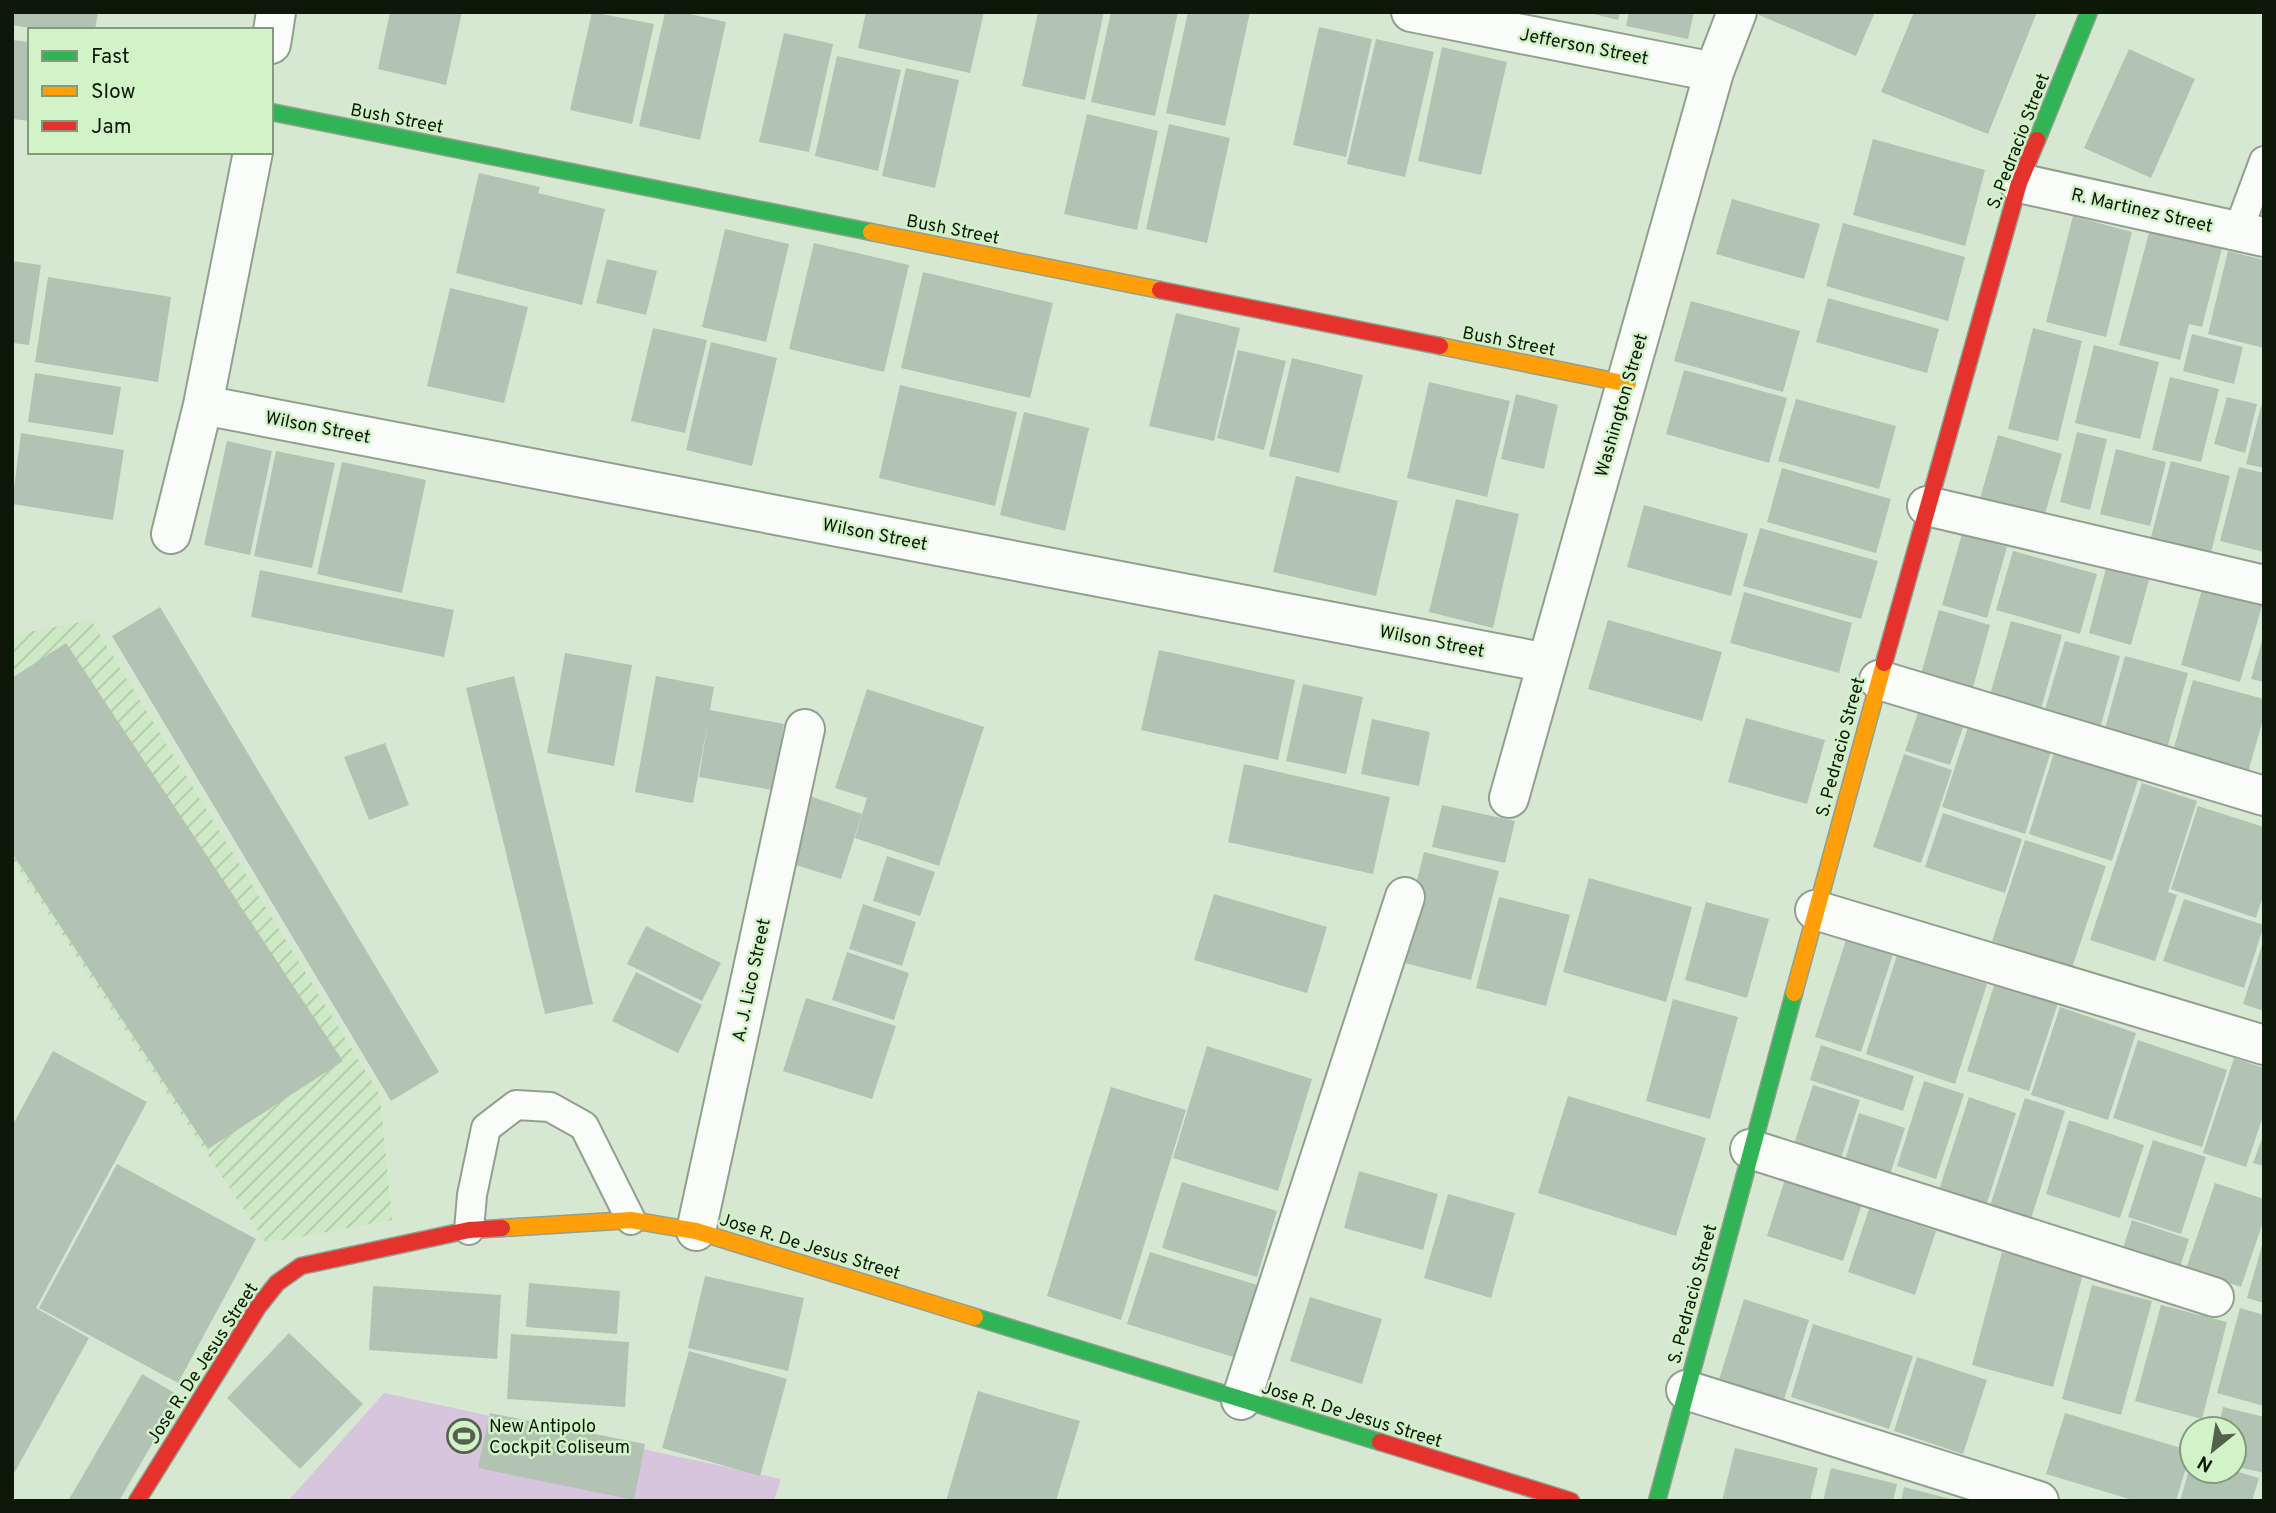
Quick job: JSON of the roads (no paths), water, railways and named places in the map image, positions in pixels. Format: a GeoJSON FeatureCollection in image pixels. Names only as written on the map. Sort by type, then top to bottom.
{"type":"FeatureCollection","features":[{"type":"Feature","properties":{"kind":"street"},"geometry":{"type":"LineString","coordinates":[[273,31],[276,12]]}},
{"type":"Feature","properties":{"kind":"street","name":"Jefferson Street"},"geometry":{"type":"LineString","coordinates":[[1411,12],[1714,72]]}},
{"type":"Feature","properties":{"kind":"street","name":"Washington Street"},"geometry":{"type":"LineString","coordinates":[[1509,798],[1714,72],[1737,12]]}},
{"type":"Feature","properties":{"kind":"street","name":"S. Pedracio Street"},"geometry":{"type":"LineString","coordinates":[[1657,1501],[1878,680],[2020,183],[2089,12]]}},
{"type":"Feature","properties":{"kind":"street","name":"Bush Street"},"geometry":{"type":"LineString","coordinates":[[273,112],[1628,384]]}},
{"type":"Feature","properties":{"kind":"street"},"geometry":{"type":"LineString","coordinates":[[171,534],[203,405],[253,154]]}},
{"type":"Feature","properties":{"kind":"street","name":"R. Martinez Street"},"geometry":{"type":"LineString","coordinates":[[2020,183],[2251,234]]}},
{"type":"Feature","properties":{"kind":"street","name":"Wilson Street"},"geometry":{"type":"LineString","coordinates":[[203,405],[1547,663]]}},
{"type":"Feature","properties":{"kind":"street"},"geometry":{"type":"LineString","coordinates":[[1927,506],[2264,585]]}},
{"type":"Feature","properties":{"kind":"street"},"geometry":{"type":"LineString","coordinates":[[1878,680],[2264,796]]}},
{"type":"Feature","properties":{"kind":"street","name":"A. J. Lico Street"},"geometry":{"type":"LineString","coordinates":[[696,1231],[805,729]]}},
{"type":"Feature","properties":{"kind":"street"},"geometry":{"type":"LineString","coordinates":[[1241,1400],[1405,897]]}},
{"type":"Feature","properties":{"kind":"street"},"geometry":{"type":"LineString","coordinates":[[1815,910],[2264,1045]]}},
{"type":"Feature","properties":{"kind":"street"},"geometry":{"type":"LineString","coordinates":[[1750,1149],[2214,1297]]}},
{"type":"Feature","properties":{"kind":"street","name":"Jose R. De Jesus Street"},"geometry":{"type":"LineString","coordinates":[[137,1501],[258,1307],[277,1283],[301,1266],[469,1230],[631,1220],[696,1231],[1571,1501]]}},
{"type":"Feature","properties":{"kind":"street"},"geometry":{"type":"LineString","coordinates":[[1686,1390],[2039,1501]]}},
{"type":"Feature","properties":{"kind":"lane"},"geometry":{"type":"LineString","coordinates":[[2251,234],[2264,161]]}},
{"type":"Feature","properties":{"kind":"lane"},"geometry":{"type":"LineString","coordinates":[[469,1230],[472,1195],[485,1128],[516,1105],[550,1107],[584,1126],[631,1220]]}},
{"type":"Feature","properties":{"kind":"place","name":"New Antipolo Cockpit Coliseum"},"geometry":{"type":"Point","coordinates":[464,1436]}}]}
